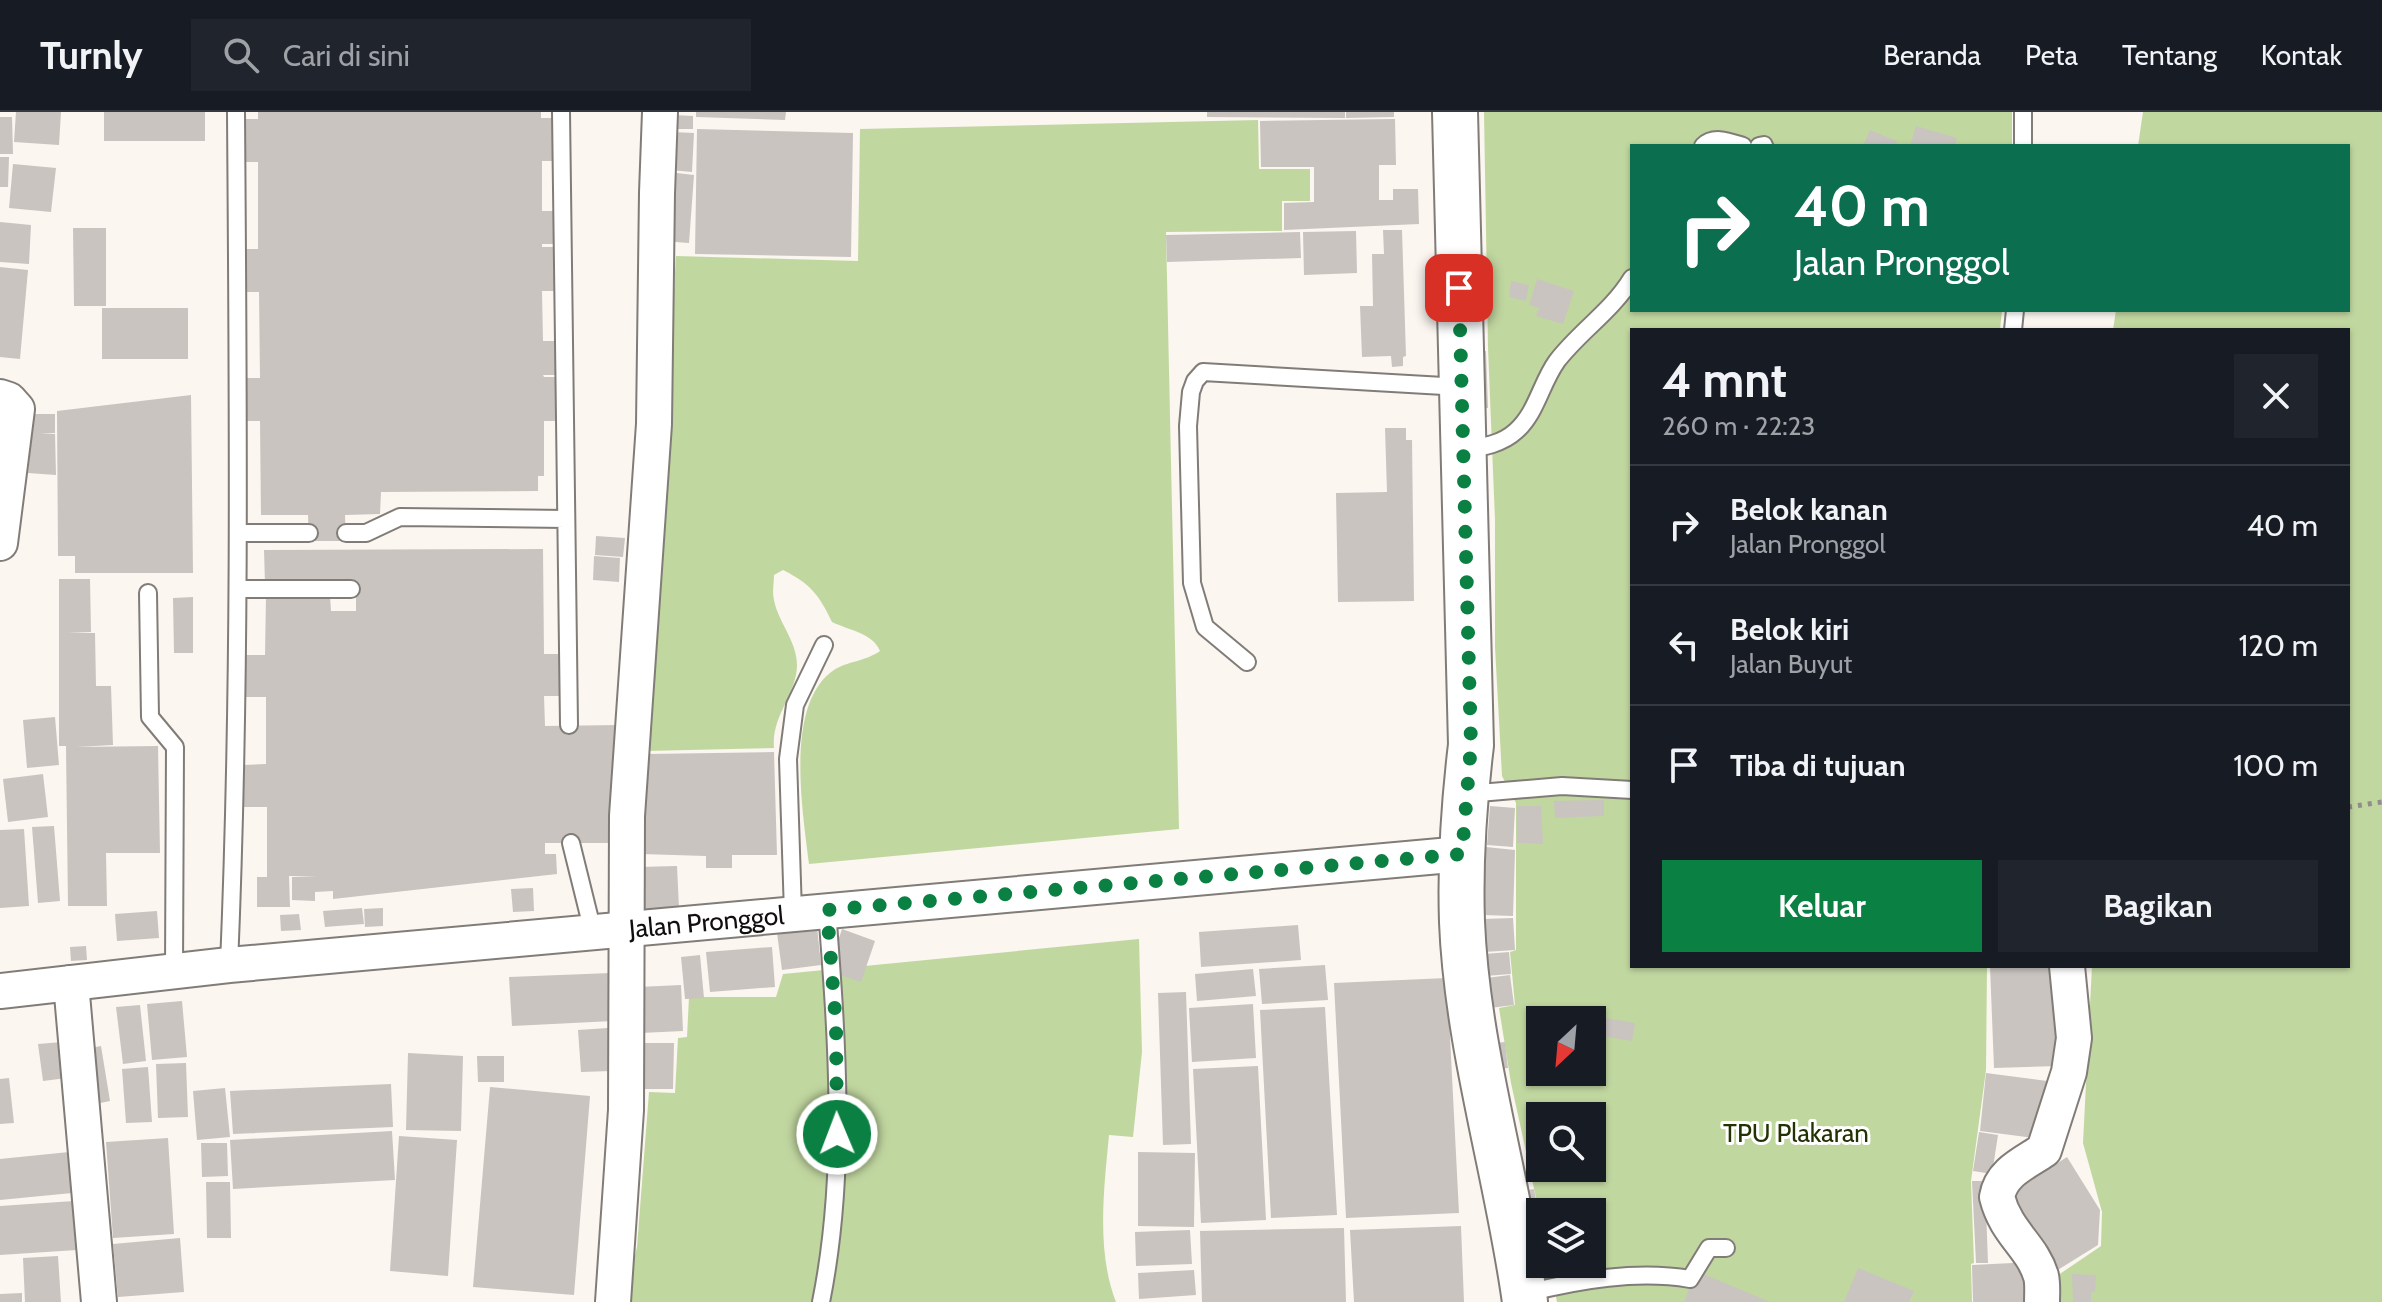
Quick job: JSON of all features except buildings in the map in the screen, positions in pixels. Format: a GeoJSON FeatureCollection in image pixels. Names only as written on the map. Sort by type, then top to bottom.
{"type":"FeatureCollection","features":[{"type":"Feature","properties":{"kind":"street"},"geometry":{"type":"LineString","coordinates":[[613,1302],[626,1110],[609,930],[627,816],[654,424],[660,112]]}},
{"type":"Feature","properties":{"kind":"street"},"geometry":{"type":"LineString","coordinates":[[1455,112],[1471,745],[1465,794],[1462,924],[1472,1009],[1525,1298]]}},
{"type":"Feature","properties":{"kind":"street"},"geometry":{"type":"LineString","coordinates":[[0,543],[9,403]]}},
{"type":"Feature","properties":{"kind":"street","name":"Jalan Pronggol"},"geometry":{"type":"LineString","coordinates":[[0,991],[229,965],[1462,854]]}},
{"type":"Feature","properties":{"kind":"street"},"geometry":{"type":"LineString","coordinates":[[2042,1302],[2042,1281],[2034,1259],[2007,1226],[1997,1197],[2003,1179],[2014,1168],[2044,1150],[2069,1072],[2074,1038],[2067,968]]}},
{"type":"Feature","properties":{"kind":"street"},"geometry":{"type":"LineString","coordinates":[[71,983],[99,1302]]}},
{"type":"Feature","properties":{"kind":"lane"},"geometry":{"type":"LineString","coordinates":[[229,965],[235,837],[239,533],[236,112]]}},
{"type":"Feature","properties":{"kind":"lane"},"geometry":{"type":"LineString","coordinates":[[561,112],[569,725]]}},
{"type":"Feature","properties":{"kind":"lane"},"geometry":{"type":"LineString","coordinates":[[2023,112],[2023,144]]}},
{"type":"Feature","properties":{"kind":"lane"},"geometry":{"type":"LineString","coordinates":[[1705,144],[1716,140],[1734,144]]}},
{"type":"Feature","properties":{"kind":"lane"},"geometry":{"type":"LineString","coordinates":[[1463,450],[1492,446],[1515,432],[1532,412],[1550,371],[1560,357],[1615,304],[1630,281]]}},
{"type":"Feature","properties":{"kind":"lane"},"geometry":{"type":"LineString","coordinates":[[1247,662],[1205,627],[1192,583],[1188,426],[1195,381],[1203,372],[1462,387]]}},
{"type":"Feature","properties":{"kind":"lane"},"geometry":{"type":"LineString","coordinates":[[346,533],[366,533],[400,517],[566,519]]}},
{"type":"Feature","properties":{"kind":"lane"},"geometry":{"type":"LineString","coordinates":[[239,533],[309,533]]}},
{"type":"Feature","properties":{"kind":"lane"},"geometry":{"type":"LineString","coordinates":[[238,589],[351,589]]}},
{"type":"Feature","properties":{"kind":"lane"},"geometry":{"type":"LineString","coordinates":[[148,593],[150,717],[175,747],[174,971]]}},
{"type":"Feature","properties":{"kind":"lane"},"geometry":{"type":"LineString","coordinates":[[793,913],[788,759],[795,705],[824,645]]}},
{"type":"Feature","properties":{"kind":"lane"},"geometry":{"type":"LineString","coordinates":[[1465,794],[1562,786],[1630,790]]}},
{"type":"Feature","properties":{"kind":"lane"},"geometry":{"type":"LineString","coordinates":[[571,843],[609,930]]}},
{"type":"Feature","properties":{"kind":"lane"},"geometry":{"type":"LineString","coordinates":[[821,1302],[837,1185],[836,1025],[827,910]]}},
{"type":"Feature","properties":{"kind":"lane"},"geometry":{"type":"LineString","coordinates":[[1525,1298],[1572,1282],[1665,1275],[1690,1279],[1709,1248],[1726,1248]]}},
{"type":"Feature","properties":{"kind":"path"},"geometry":{"type":"LineString","coordinates":[[2350,807],[2382,802]]}},
{"type":"Feature","properties":{"kind":"green space","name":"TPU Plakaran"},"geometry":{"type":"Polygon","coordinates":[[[1484,112],[2012,112],[2012,144],[1630,144],[1630,312],[2002,312],[2000,328],[1630,328],[1630,968],[1987,968],[1986,1070],[1971,1181],[1972,1302],[1557,1302],[1553,1278],[1606,1278],[1606,1198],[1536,1198],[1533,1182],[1606,1182],[1606,1102],[1526,1102],[1526,1152],[1499,1008],[1515,1005],[1510,952],[1516,950],[1516,803],[1502,776],[1495,647],[1495,520],[1484,112]]]}},
{"type":"Feature","properties":{"kind":"green space"},"geometry":{"type":"Polygon","coordinates":[[[2143,112],[2382,112],[2382,1302],[2048,1302],[2048,1282],[2101,1246],[2102,1212],[2083,1143],[2092,968],[2350,968],[2350,328],[2113,328],[2116,312],[2350,312],[2350,144],[2138,144],[2143,112]]]}},
{"type":"Feature","properties":{"kind":"green space"},"geometry":{"type":"Polygon","coordinates":[[[1258,120],[1259,169],[1310,169],[1310,201],[1282,201],[1282,231],[1166,232],[1179,829],[809,864],[800,763],[807,711],[816,689],[830,673],[880,651],[866,636],[832,622],[813,591],[783,570],[774,575],[773,597],[794,648],[797,665],[793,686],[776,726],[774,748],[646,751],[676,256],[858,261],[860,129],[1258,120]]]}},
{"type":"Feature","properties":{"kind":"green space"},"geometry":{"type":"Polygon","coordinates":[[[1139,939],[1142,1052],[1133,1137],[1109,1135],[1104,1198],[1106,1262],[1116,1302],[624,1302],[637,1247],[649,1092],[675,1093],[678,1038],[687,1037],[689,997],[776,997],[783,974],[1139,939]]]}},
{"type":"Feature","properties":{"kind":"route"},"geometry":{"type":"LineString","coordinates":[[837,1134],[836,1025],[827,910],[1462,854],[1471,745],[1459,288]]}}]}
